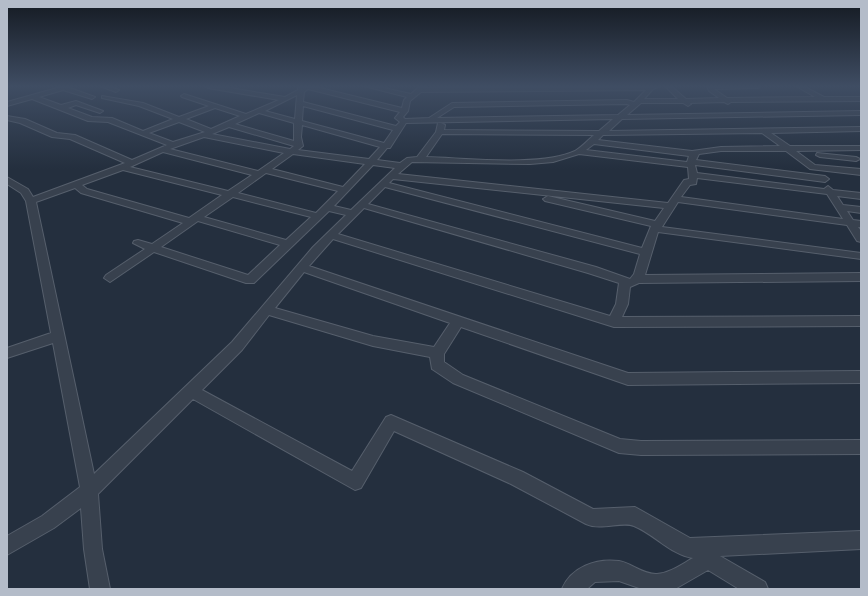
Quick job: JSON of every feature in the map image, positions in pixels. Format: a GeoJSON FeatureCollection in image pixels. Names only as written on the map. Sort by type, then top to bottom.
{"type":"FeatureCollection","features":[{"type":"Feature","properties":{"kind":"street"},"geometry":{"type":"LineString","coordinates":[[76,114],[91,119],[109,120],[173,146]]}},
{"type":"Feature","properties":{"kind":"street"},"geometry":{"type":"LineString","coordinates":[[165,114],[207,133],[272,149],[295,148]]}},
{"type":"Feature","properties":{"kind":"street"},"geometry":{"type":"LineString","coordinates":[[143,133],[195,114]]}},
{"type":"Feature","properties":{"kind":"street"},"geometry":{"type":"LineString","coordinates":[[239,114],[246,116]]}},
{"type":"Feature","properties":{"kind":"street"},"geometry":{"type":"LineString","coordinates":[[31,201],[77,185],[251,114]]}},
{"type":"Feature","properties":{"kind":"street"},"geometry":{"type":"LineString","coordinates":[[269,114],[386,146]]}},
{"type":"Feature","properties":{"kind":"street"},"geometry":{"type":"LineString","coordinates":[[110,278],[295,148],[299,114]]}},
{"type":"Feature","properties":{"kind":"street"},"geometry":{"type":"LineString","coordinates":[[342,114],[385,125],[431,120],[520,119],[599,114]]}},
{"type":"Feature","properties":{"kind":"street"},"geometry":{"type":"LineString","coordinates":[[138,243],[250,280],[344,190],[386,146],[404,114]]}},
{"type":"Feature","properties":{"kind":"street"},"geometry":{"type":"LineString","coordinates":[[431,120],[438,114]]}},
{"type":"Feature","properties":{"kind":"street"},"geometry":{"type":"LineString","coordinates":[[518,114],[527,133]]}},
{"type":"Feature","properties":{"kind":"street"},"geometry":{"type":"LineString","coordinates":[[7,546],[48,522],[89,491],[237,346],[302,268],[332,235],[387,180],[410,160],[530,162],[554,160],[578,152],[623,114]]}},
{"type":"Feature","properties":{"kind":"street"},"geometry":{"type":"LineString","coordinates":[[682,114],[702,116],[848,114],[861,121]]}},
{"type":"Feature","properties":{"kind":"street"},"geometry":{"type":"LineString","coordinates":[[700,114],[739,149]]}},
{"type":"Feature","properties":{"kind":"street"},"geometry":{"type":"LineString","coordinates":[[744,115],[813,167],[859,172]]}},
{"type":"Feature","properties":{"kind":"street"},"geometry":{"type":"LineString","coordinates":[[7,118],[22,121],[55,135],[72,137],[132,163]]}},
{"type":"Feature","properties":{"kind":"street"},"geometry":{"type":"LineString","coordinates":[[385,125],[392,118],[400,123]]}},
{"type":"Feature","properties":{"kind":"street"},"geometry":{"type":"LineString","coordinates":[[420,159],[440,132],[441,120]]}},
{"type":"Feature","properties":{"kind":"street"},"geometry":{"type":"LineString","coordinates":[[227,124],[295,148],[402,166]]}},
{"type":"Feature","properties":{"kind":"street"},"geometry":{"type":"LineString","coordinates":[[440,132],[601,133],[861,129]]}},
{"type":"Feature","properties":{"kind":"street"},"geometry":{"type":"LineString","coordinates":[[591,141],[693,164],[830,192],[861,196]]}},
{"type":"Feature","properties":{"kind":"street"},"geometry":{"type":"LineString","coordinates":[[693,164],[722,149],[790,151],[861,148]]}},
{"type":"Feature","properties":{"kind":"street"},"geometry":{"type":"LineString","coordinates":[[163,150],[344,190]]}},
{"type":"Feature","properties":{"kind":"street"},"geometry":{"type":"LineString","coordinates":[[790,151],[856,159]]}},
{"type":"Feature","properties":{"kind":"street"},"geometry":{"type":"LineString","coordinates":[[578,152],[825,179]]}},
{"type":"Feature","properties":{"kind":"street"},"geometry":{"type":"LineString","coordinates":[[614,322],[622,304],[624,284],[633,281],[639,275],[645,252],[656,227],[687,182],[693,182],[693,164]]}},
{"type":"Feature","properties":{"kind":"street"},"geometry":{"type":"LineString","coordinates":[[122,167],[317,216]]}},
{"type":"Feature","properties":{"kind":"street"},"geometry":{"type":"LineString","coordinates":[[819,168],[830,192],[861,239]]}},
{"type":"Feature","properties":{"kind":"street"},"geometry":{"type":"LineString","coordinates":[[7,180],[25,191],[31,201],[89,491],[93,549],[100,589]]}},
{"type":"Feature","properties":{"kind":"street"},"geometry":{"type":"LineString","coordinates":[[387,180],[673,202],[861,224]]}},
{"type":"Feature","properties":{"kind":"street"},"geometry":{"type":"LineString","coordinates":[[387,180],[645,252]]}},
{"type":"Feature","properties":{"kind":"street"},"geometry":{"type":"LineString","coordinates":[[77,185],[84,191],[287,244]]}},
{"type":"Feature","properties":{"kind":"street"},"geometry":{"type":"LineString","coordinates":[[500,188],[656,227],[861,256]]}},
{"type":"Feature","properties":{"kind":"street"},"geometry":{"type":"LineString","coordinates":[[362,205],[633,281],[861,277]]}},
{"type":"Feature","properties":{"kind":"street"},"geometry":{"type":"LineString","coordinates":[[840,206],[861,210]]}},
{"type":"Feature","properties":{"kind":"street"},"geometry":{"type":"LineString","coordinates":[[326,207],[353,214]]}},
{"type":"Feature","properties":{"kind":"street"},"geometry":{"type":"LineString","coordinates":[[332,235],[614,322],[861,321]]}},
{"type":"Feature","properties":{"kind":"street"},"geometry":{"type":"LineString","coordinates":[[302,268],[628,378],[861,377]]}},
{"type":"Feature","properties":{"kind":"street"},"geometry":{"type":"LineString","coordinates":[[267,310],[343,333],[420,352],[437,353]]}},
{"type":"Feature","properties":{"kind":"street"},"geometry":{"type":"LineString","coordinates":[[458,321],[437,353],[437,366],[458,379],[619,446],[640,448],[861,447]]}},
{"type":"Feature","properties":{"kind":"street"},"geometry":{"type":"LineString","coordinates":[[7,353],[58,336]]}},
{"type":"Feature","properties":{"kind":"street"},"geometry":{"type":"LineString","coordinates":[[190,391],[355,482],[391,422],[517,478],[592,518],[635,516],[758,589]]}},
{"type":"Feature","properties":{"kind":"street"},"geometry":{"type":"LineString","coordinates":[[688,548],[861,540]]}},
{"type":"Feature","properties":{"kind":"street"},"geometry":{"type":"LineString","coordinates":[[572,589],[591,572],[619,571],[655,584],[670,581],[708,560]]}}]}
